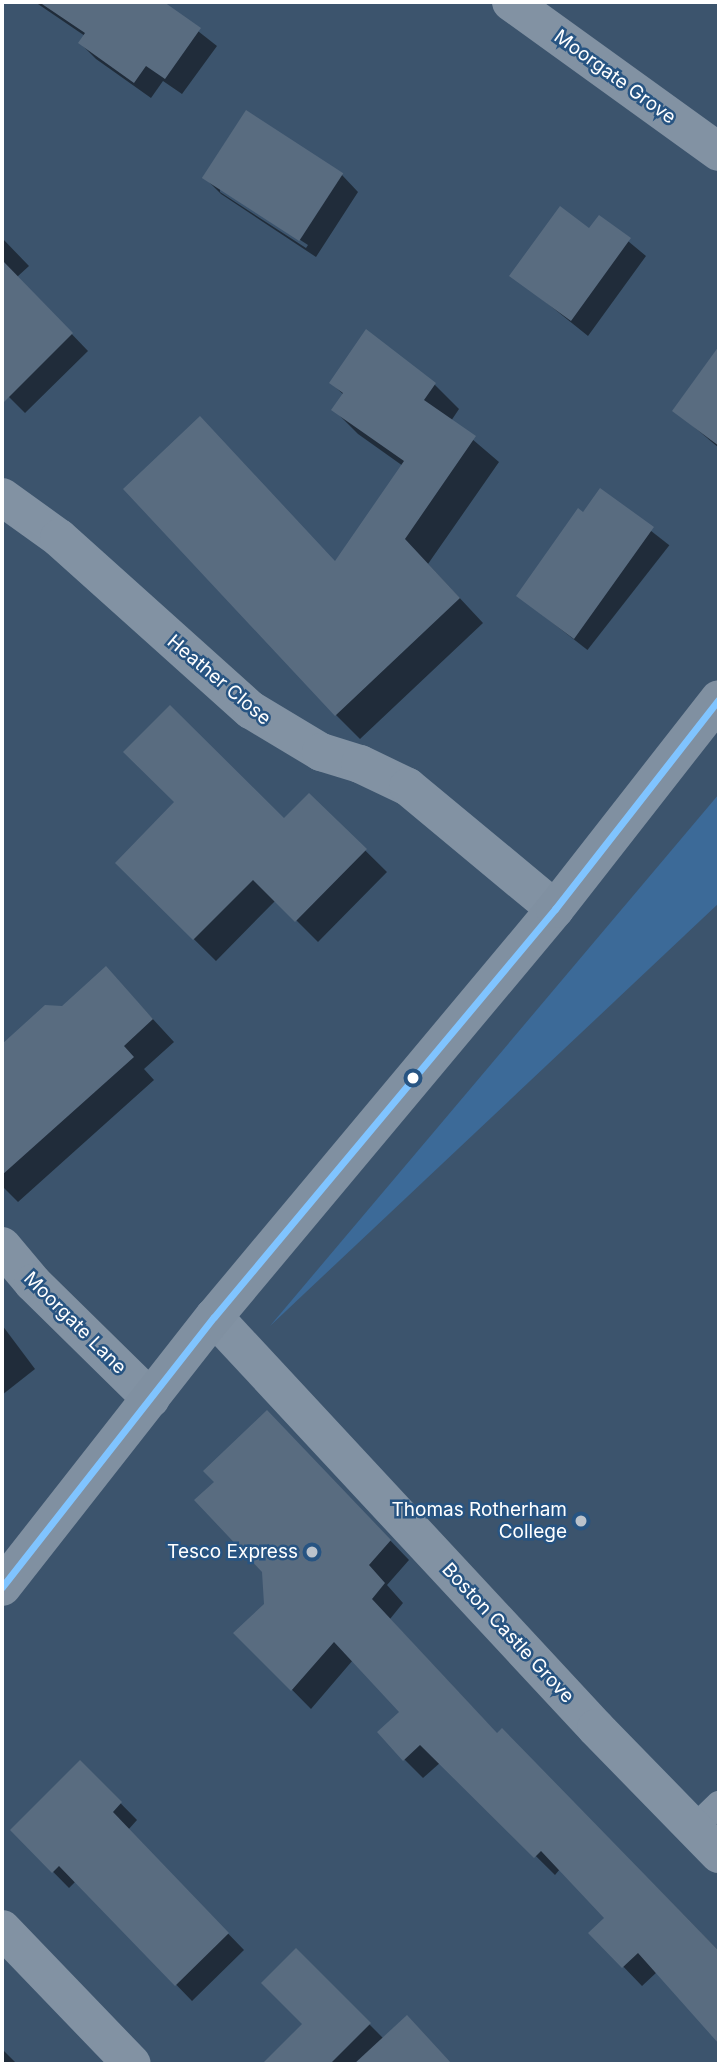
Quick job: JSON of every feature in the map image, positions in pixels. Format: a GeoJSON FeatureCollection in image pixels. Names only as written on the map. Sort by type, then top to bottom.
{"type":"FeatureCollection","features":[{"type":"Feature","properties":{"kind":"main road"},"geometry":{"type":"LineString","coordinates":[[2,1587],[215,1317],[555,909],[719,699]]}},
{"type":"Feature","properties":{"kind":"street","name":"Moorgate Grove"},"geometry":{"type":"LineString","coordinates":[[511,2],[719,152]]}},
{"type":"Feature","properties":{"kind":"street","name":"Heather Close"},"geometry":{"type":"LineString","coordinates":[[2,497],[59,538],[251,710],[321,752],[360,764],[408,787],[555,909]]}},
{"type":"Feature","properties":{"kind":"street","name":"Moorgate Lane"},"geometry":{"type":"LineString","coordinates":[[2,1246],[33,1283],[150,1399]]}},
{"type":"Feature","properties":{"kind":"street","name":"Boston Castle Grove"},"geometry":{"type":"LineString","coordinates":[[215,1317],[711,1829]]}},
{"type":"Feature","properties":{"kind":"street"},"geometry":{"type":"LineString","coordinates":[[2,1929],[132,2064]]}},
{"type":"Feature","properties":{"kind":"shaded area"},"geometry":{"type":"Polygon","coordinates":[[[719,794],[719,903],[270,1326],[719,794]]]}},
{"type":"Feature","properties":{"kind":"building"},"geometry":{"type":"Polygon","coordinates":[[[39,2],[164,2],[201,28],[165,79],[146,66],[134,83],[78,43],[85,33],[39,2]]]}},
{"type":"Feature","properties":{"kind":"building"},"geometry":{"type":"Polygon","coordinates":[[[246,110],[343,173],[299,241],[202,178],[246,110]]]}},
{"type":"Feature","properties":{"kind":"building"},"geometry":{"type":"Polygon","coordinates":[[[560,206],[589,228],[599,215],[631,238],[571,321],[509,276],[560,206]]]}},
{"type":"Feature","properties":{"kind":"building"},"geometry":{"type":"Polygon","coordinates":[[[2,260],[73,333],[2,404],[2,260]]]}},
{"type":"Feature","properties":{"kind":"building"},"geometry":{"type":"Polygon","coordinates":[[[366,329],[436,383],[424,400],[476,436],[405,539],[460,598],[335,716],[123,489],[200,416],[335,561],[404,461],[331,410],[343,393],[329,383],[366,329]]]}},
{"type":"Feature","properties":{"kind":"building"},"geometry":{"type":"Polygon","coordinates":[[[719,346],[719,446],[672,411],[719,346]]]}},
{"type":"Feature","properties":{"kind":"building"},"geometry":{"type":"Polygon","coordinates":[[[600,488],[654,527],[574,639],[516,596],[578,508],[583,512],[600,488]]]}},
{"type":"Feature","properties":{"kind":"building"},"geometry":{"type":"Polygon","coordinates":[[[170,705],[284,818],[309,793],[367,849],[295,922],[253,880],[193,940],[115,863],[174,802],[123,752],[170,705]]]}},
{"type":"Feature","properties":{"kind":"building"},"geometry":{"type":"Polygon","coordinates":[[[106,966],[153,1019],[124,1046],[134,1057],[2,1175],[2,1044],[45,1005],[62,1006],[106,966]]]}},
{"type":"Feature","properties":{"kind":"building"},"geometry":{"type":"Polygon","coordinates":[[[267,1410],[391,1540],[369,1565],[385,1583],[372,1599],[497,1733],[502,1728],[719,1951],[719,2044],[638,1953],[622,1968],[588,1933],[604,1918],[541,1851],[534,1858],[420,1745],[403,1761],[377,1732],[399,1712],[334,1642],[291,1691],[233,1633],[264,1604],[262,1572],[194,1500],[214,1482],[203,1471],[267,1410]]]}},
{"type":"Feature","properties":{"kind":"building"},"geometry":{"type":"Polygon","coordinates":[[[80,1760],[122,1802],[113,1812],[229,1933],[175,1986],[59,1866],[52,1873],[10,1830],[80,1760]]]}},
{"type":"Feature","properties":{"kind":"building"},"geometry":{"type":"Polygon","coordinates":[[[296,1948],[371,2023],[330,2064],[262,2064],[302,2024],[261,1983],[296,1948]]]}},
{"type":"Feature","properties":{"kind":"building"},"geometry":{"type":"Polygon","coordinates":[[[407,2015],[452,2064],[354,2064],[407,2015]]]}},
{"type":"Feature","properties":{"kind":"transit line"},"geometry":{"type":"LineString","coordinates":[[2,1587],[214,1317],[555,909],[719,699]]}},
{"type":"Feature","properties":{"kind":"place","name":"Thomas Rotherham College"},"geometry":{"type":"Point","coordinates":[581,1521]}},
{"type":"Feature","properties":{"kind":"place","name":"Tesco Express"},"geometry":{"type":"Point","coordinates":[312,1552]}}]}
